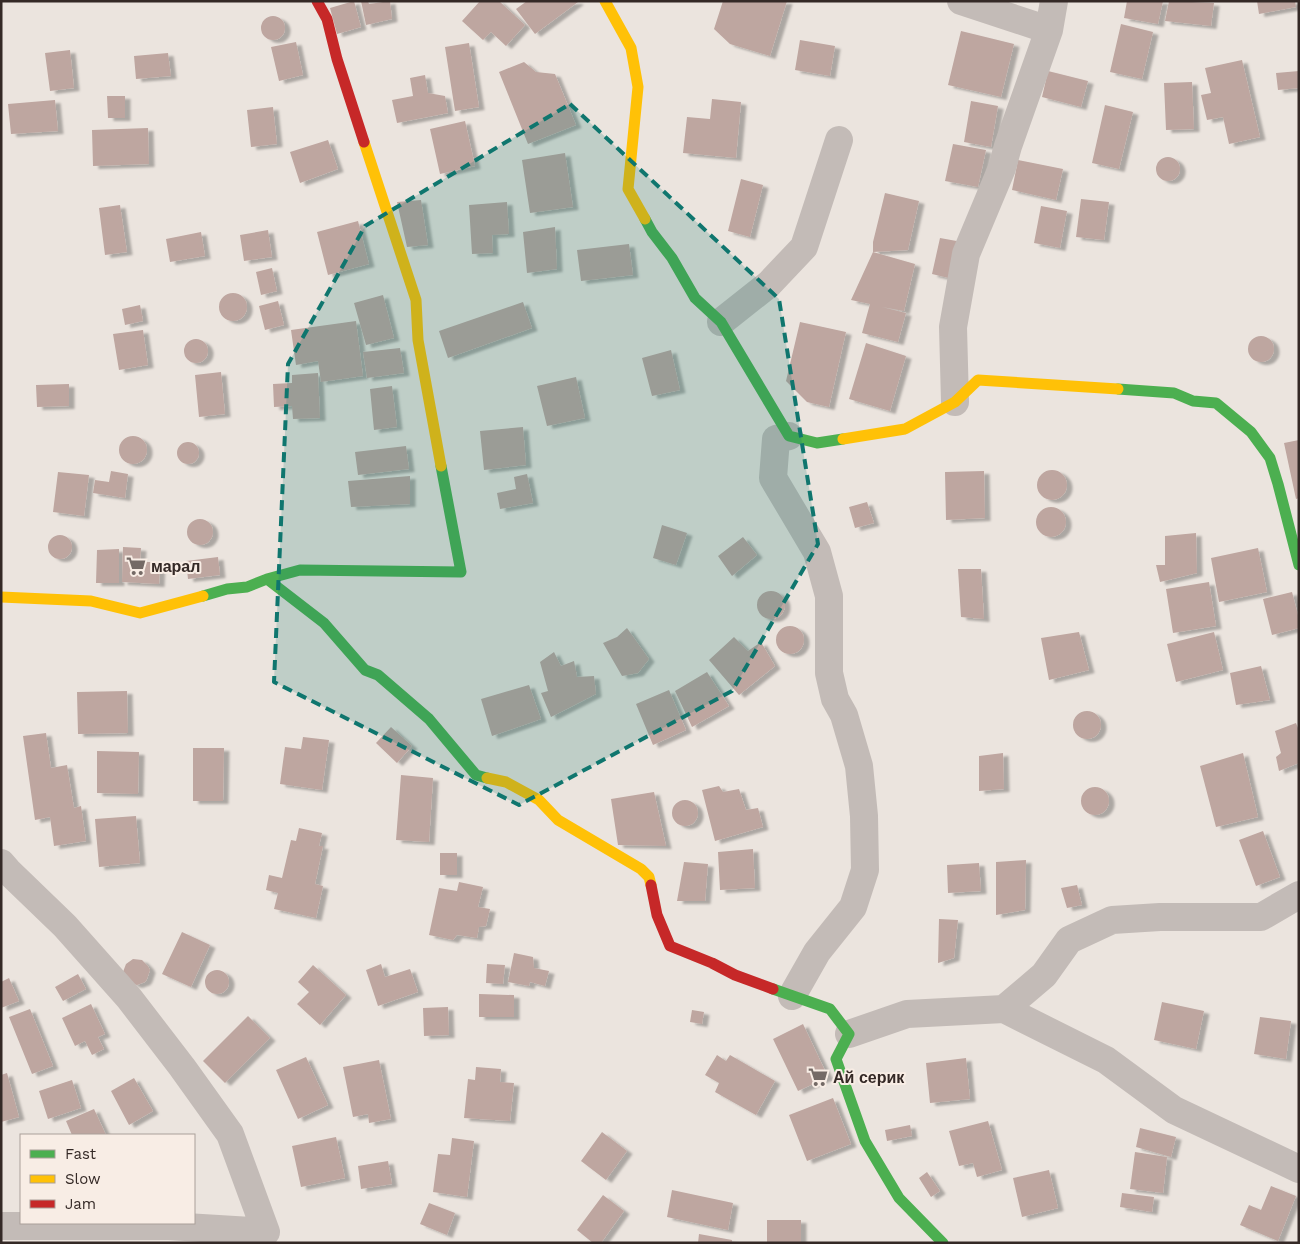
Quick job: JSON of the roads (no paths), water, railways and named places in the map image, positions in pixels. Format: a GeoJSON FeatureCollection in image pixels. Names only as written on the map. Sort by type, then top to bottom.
{"type":"FeatureCollection","features":[{"type":"Feature","properties":{"kind":"street"},"geometry":{"type":"LineString","coordinates":[[1,597],[91,601],[140,613],[227,589],[247,587],[267,579],[300,570],[461,572],[418,340],[416,300],[337,59],[327,19],[317,1]]}},
{"type":"Feature","properties":{"kind":"street"},"geometry":{"type":"LineString","coordinates":[[605,1],[631,48],[638,87],[628,189],[652,232],[672,258],[695,298],[721,322],[789,436]]}},
{"type":"Feature","properties":{"kind":"street"},"geometry":{"type":"LineString","coordinates":[[961,1],[1049,30]]}},
{"type":"Feature","properties":{"kind":"street"},"geometry":{"type":"LineString","coordinates":[[955,402],[953,327],[966,254],[1002,168],[1049,30],[1054,1]]}},
{"type":"Feature","properties":{"kind":"street"},"geometry":{"type":"LineString","coordinates":[[721,322],[769,284],[804,247],[839,140]]}},
{"type":"Feature","properties":{"kind":"street"},"geometry":{"type":"LineString","coordinates":[[792,996],[817,952],[853,907],[865,870],[864,816],[859,766],[844,715],[835,699],[830,673],[830,596],[817,552],[773,478],[776,439],[789,436],[817,443],[905,429],[955,402],[978,380],[1174,393],[1193,401],[1216,403],[1251,432],[1270,458],[1299,565]]}},
{"type":"Feature","properties":{"kind":"street"},"geometry":{"type":"LineString","coordinates":[[267,579],[324,623],[365,670],[378,675],[429,719],[476,775],[506,782],[539,800],[558,820],[641,869],[649,876],[657,915],[670,946],[735,975],[830,1009],[849,1034]]}},
{"type":"Feature","properties":{"kind":"street"},"geometry":{"type":"LineString","coordinates":[[1,863],[66,926],[129,998],[182,1067],[230,1134],[273,1237],[169,1226],[1,1226]]}},
{"type":"Feature","properties":{"kind":"street"},"geometry":{"type":"LineString","coordinates":[[1004,1009],[1044,975],[1069,940],[1112,920],[1160,917],[1261,917],[1299,895]]}},
{"type":"Feature","properties":{"kind":"street"},"geometry":{"type":"LineString","coordinates":[[943,1243],[899,1198],[865,1141],[836,1059],[849,1034],[907,1014],[1004,1009],[1106,1060],[1174,1110],[1299,1169]]}},
{"type":"Feature","properties":{"kind":"place","name":"марал"},"geometry":{"type":"Point","coordinates":[136,566]}},
{"type":"Feature","properties":{"kind":"place","name":"Ай серик"},"geometry":{"type":"Point","coordinates":[818,1077]}}]}
